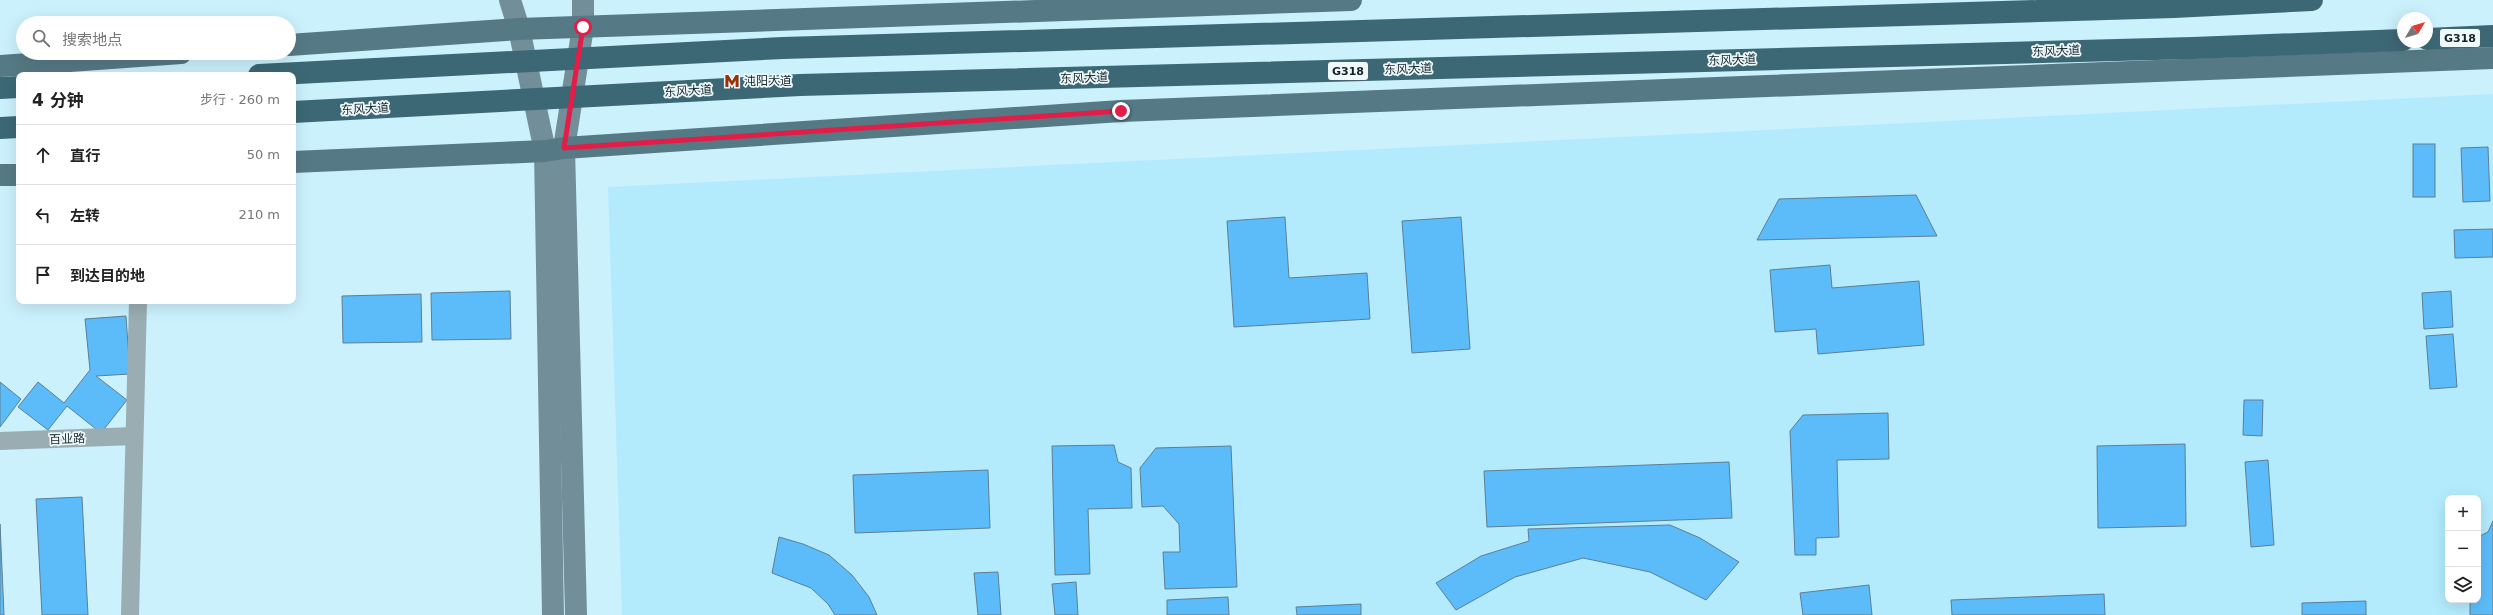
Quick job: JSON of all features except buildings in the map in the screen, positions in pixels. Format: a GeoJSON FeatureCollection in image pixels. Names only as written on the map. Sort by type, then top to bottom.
{"type":"FeatureCollection","features":[{"type":"Feature","properties":{"kind":"highway"},"geometry":{"type":"LineString","coordinates":[[296,73],[790,47],[2158,8],[2312,0]]}},
{"type":"Feature","properties":{"kind":"highway","name":"G318"},"geometry":{"type":"LineString","coordinates":[[2433,39],[2493,36]]}},
{"type":"Feature","properties":{"kind":"highway","name":"东风大道"},"geometry":{"type":"LineString","coordinates":[[296,112],[808,85],[2185,48],[2397,40]]}},
{"type":"Feature","properties":{"kind":"highway"},"geometry":{"type":"LineString","coordinates":[[0,88],[16,88]]}},
{"type":"Feature","properties":{"kind":"highway"},"geometry":{"type":"LineString","coordinates":[[0,128],[16,127]]}},
{"type":"Feature","properties":{"kind":"main road"},"geometry":{"type":"LineString","coordinates":[[510,0],[555,150],[576,615]]}},
{"type":"Feature","properties":{"kind":"main road"},"geometry":{"type":"LineString","coordinates":[[553,615],[555,150],[583,27],[583,0]]}},
{"type":"Feature","properties":{"kind":"main road"},"geometry":{"type":"LineString","coordinates":[[296,45],[519,29],[1351,0]]}},
{"type":"Feature","properties":{"kind":"main road"},"geometry":{"type":"LineString","coordinates":[[296,162],[555,150],[1121,111],[2493,58]]}},
{"type":"Feature","properties":{"kind":"main road"},"geometry":{"type":"LineString","coordinates":[[0,66],[84,60]]}},
{"type":"Feature","properties":{"kind":"main road"},"geometry":{"type":"LineString","coordinates":[[0,175],[16,175]]}},
{"type":"Feature","properties":{"kind":"street"},"geometry":{"type":"LineString","coordinates":[[130,615],[138,304]]}},
{"type":"Feature","properties":{"kind":"street","name":"百业路"},"geometry":{"type":"LineString","coordinates":[[0,442],[134,436]]}},
{"type":"Feature","properties":{"kind":"shaded area"},"geometry":{"type":"Polygon","coordinates":[[[2493,94],[2493,615],[622,615],[608,187],[2493,94]]]}},
{"type":"Feature","properties":{"kind":"place","name":"沌阳大道"},"geometry":{"type":"Point","coordinates":[732,81]}},
{"type":"Feature","properties":{"kind":"route"},"geometry":{"type":"LineString","coordinates":[[583,27],[564,148],[1121,111]]}}]}
